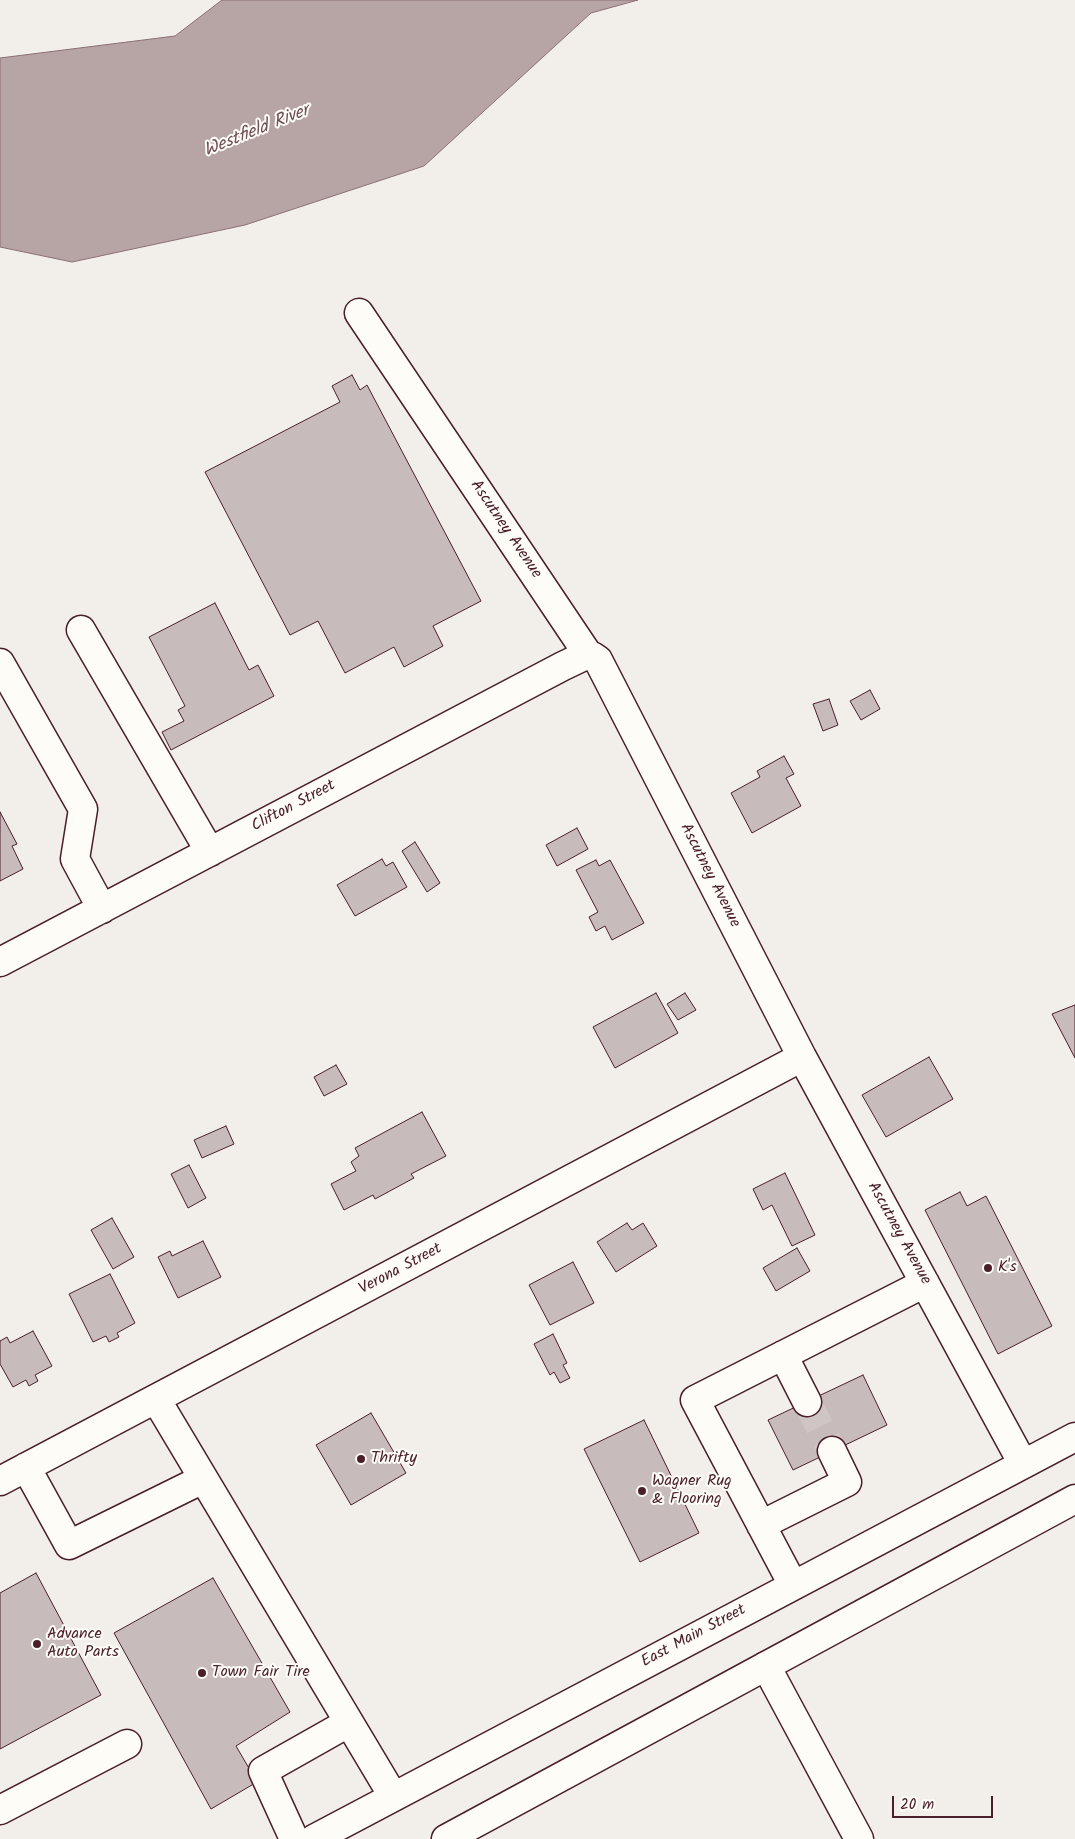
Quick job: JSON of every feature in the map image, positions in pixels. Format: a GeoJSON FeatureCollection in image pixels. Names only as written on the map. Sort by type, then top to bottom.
{"type":"FeatureCollection","features":[{"type":"Feature","properties":{"kind":"street","name":"Ascutney Avenue"},"geometry":{"type":"LineString","coordinates":[[359,313],[589,656],[598,660],[802,1057],[1023,1464]]}},
{"type":"Feature","properties":{"kind":"street"},"geometry":{"type":"LineString","coordinates":[[82,630],[210,852]]}},
{"type":"Feature","properties":{"kind":"street","name":"Clifton Street"},"geometry":{"type":"LineString","coordinates":[[0,962],[563,666],[584,656],[589,656]]}},
{"type":"Feature","properties":{"kind":"street"},"geometry":{"type":"LineString","coordinates":[[0,663],[82,809],[75,859],[102,909]]}},
{"type":"Feature","properties":{"kind":"street","name":"Verona Street"},"geometry":{"type":"LineString","coordinates":[[0,1481],[802,1057]]}},
{"type":"Feature","properties":{"kind":"street"},"geometry":{"type":"LineString","coordinates":[[793,1585],[695,1400],[925,1283]]}},
{"type":"Feature","properties":{"kind":"street"},"geometry":{"type":"LineString","coordinates":[[783,1355],[807,1402]]}},
{"type":"Feature","properties":{"kind":"street"},"geometry":{"type":"LineString","coordinates":[[156,1399],[348,1723],[394,1796]]}},
{"type":"Feature","properties":{"kind":"street","name":"East Main Street"},"geometry":{"type":"LineString","coordinates":[[314,1839],[1075,1436]]}},
{"type":"Feature","properties":{"kind":"street"},"geometry":{"type":"LineString","coordinates":[[761,1525],[847,1482],[832,1451]]}},
{"type":"Feature","properties":{"kind":"street"},"geometry":{"type":"LineString","coordinates":[[26,1467],[69,1545],[203,1479]]}},
{"type":"Feature","properties":{"kind":"street"},"geometry":{"type":"LineString","coordinates":[[446,1839],[1075,1499]]}},
{"type":"Feature","properties":{"kind":"street"},"geometry":{"type":"LineString","coordinates":[[766,1666],[859,1839]]}},
{"type":"Feature","properties":{"kind":"street"},"geometry":{"type":"LineString","coordinates":[[294,1839],[263,1771],[348,1723]]}},
{"type":"Feature","properties":{"kind":"street"},"geometry":{"type":"LineString","coordinates":[[0,1810],[127,1744]]}},
{"type":"Feature","properties":{"kind":"water","name":"Westfield River"},"geometry":{"type":"Polygon","coordinates":[[[222,0],[638,0],[591,13],[424,166],[245,225],[72,262],[0,247],[0,58],[175,36],[222,0]]]}},
{"type":"Feature","properties":{"kind":"building"},"geometry":{"type":"Polygon","coordinates":[[[352,375],[360,390],[367,385],[481,601],[433,626],[443,646],[404,667],[394,647],[345,673],[318,621],[290,635],[205,472],[340,402],[332,386],[352,375]]]}},
{"type":"Feature","properties":{"kind":"building"},"geometry":{"type":"Polygon","coordinates":[[[215,603],[249,670],[258,665],[274,696],[171,750],[162,732],[184,721],[178,710],[185,706],[149,637],[215,603]]]}},
{"type":"Feature","properties":{"kind":"building"},"geometry":{"type":"Polygon","coordinates":[[[870,690],[880,709],[861,720],[850,701],[870,690]]]}},
{"type":"Feature","properties":{"kind":"building"},"geometry":{"type":"Polygon","coordinates":[[[829,699],[838,725],[823,731],[813,704],[829,699]]]}},
{"type":"Feature","properties":{"kind":"building"},"geometry":{"type":"Polygon","coordinates":[[[784,756],[794,774],[786,778],[801,806],[752,833],[731,793],[760,777],[757,771],[784,756]]]}},
{"type":"Feature","properties":{"kind":"building"},"geometry":{"type":"Polygon","coordinates":[[[0,812],[17,844],[12,846],[23,869],[0,881],[0,812]]]}},
{"type":"Feature","properties":{"kind":"building"},"geometry":{"type":"Polygon","coordinates":[[[577,828],[588,849],[557,866],[546,845],[577,828]]]}},
{"type":"Feature","properties":{"kind":"building"},"geometry":{"type":"Polygon","coordinates":[[[415,842],[440,883],[427,892],[402,851],[415,842]]]}},
{"type":"Feature","properties":{"kind":"building"},"geometry":{"type":"Polygon","coordinates":[[[382,859],[386,866],[393,862],[407,887],[355,916],[337,885],[382,859]]]}},
{"type":"Feature","properties":{"kind":"building"},"geometry":{"type":"Polygon","coordinates":[[[596,860],[599,866],[610,860],[644,923],[612,940],[605,926],[596,931],[589,917],[598,912],[576,870],[596,860]]]}},
{"type":"Feature","properties":{"kind":"building"},"geometry":{"type":"Polygon","coordinates":[[[656,993],[678,1033],[615,1068],[593,1027],[656,993]]]}},
{"type":"Feature","properties":{"kind":"building"},"geometry":{"type":"Polygon","coordinates":[[[685,993],[696,1010],[678,1020],[667,1004],[685,993]]]}},
{"type":"Feature","properties":{"kind":"building"},"geometry":{"type":"Polygon","coordinates":[[[1075,1005],[1075,1058],[1052,1014],[1075,1005]]]}},
{"type":"Feature","properties":{"kind":"building"},"geometry":{"type":"Polygon","coordinates":[[[929,1057],[953,1099],[886,1137],[862,1095],[929,1057]]]}},
{"type":"Feature","properties":{"kind":"building"},"geometry":{"type":"Polygon","coordinates":[[[336,1065],[347,1084],[324,1096],[314,1077],[336,1065]]]}},
{"type":"Feature","properties":{"kind":"building"},"geometry":{"type":"Polygon","coordinates":[[[422,1112],[446,1156],[411,1174],[414,1178],[375,1199],[373,1195],[344,1210],[331,1184],[356,1171],[351,1162],[359,1156],[355,1148],[422,1112]]]}},
{"type":"Feature","properties":{"kind":"building"},"geometry":{"type":"Polygon","coordinates":[[[226,1126],[234,1144],[202,1158],[194,1140],[226,1126]]]}},
{"type":"Feature","properties":{"kind":"building"},"geometry":{"type":"Polygon","coordinates":[[[189,1165],[206,1198],[188,1208],[171,1174],[189,1165]]]}},
{"type":"Feature","properties":{"kind":"building"},"geometry":{"type":"Polygon","coordinates":[[[785,1173],[815,1235],[792,1246],[772,1205],[763,1210],[753,1189],[785,1173]]]}},
{"type":"Feature","properties":{"kind":"building","name":"K's"},"geometry":{"type":"Polygon","coordinates":[[[960,1192],[967,1206],[986,1196],[1052,1326],[998,1354],[925,1210],[960,1192]]]}},
{"type":"Feature","properties":{"kind":"building"},"geometry":{"type":"Polygon","coordinates":[[[112,1218],[134,1257],[113,1269],[91,1230],[112,1218]]]}},
{"type":"Feature","properties":{"kind":"building"},"geometry":{"type":"Polygon","coordinates":[[[627,1223],[632,1230],[643,1223],[657,1246],[616,1272],[597,1242],[627,1223]]]}},
{"type":"Feature","properties":{"kind":"building"},"geometry":{"type":"Polygon","coordinates":[[[203,1241],[221,1277],[178,1298],[158,1257],[170,1251],[172,1256],[203,1241]]]}},
{"type":"Feature","properties":{"kind":"building"},"geometry":{"type":"Polygon","coordinates":[[[797,1248],[810,1271],[776,1291],[763,1268],[797,1248]]]}},
{"type":"Feature","properties":{"kind":"building"},"geometry":{"type":"Polygon","coordinates":[[[573,1262],[594,1303],[550,1325],[529,1285],[573,1262]]]}},
{"type":"Feature","properties":{"kind":"building"},"geometry":{"type":"Polygon","coordinates":[[[110,1274],[135,1323],[117,1333],[119,1337],[109,1342],[106,1336],[93,1342],[69,1294],[110,1274]]]}},
{"type":"Feature","properties":{"kind":"building"},"geometry":{"type":"Polygon","coordinates":[[[33,1331],[52,1366],[35,1375],[38,1381],[29,1386],[26,1380],[13,1387],[0,1364],[0,1341],[7,1337],[10,1343],[33,1331]]]}},
{"type":"Feature","properties":{"kind":"building"},"geometry":{"type":"Polygon","coordinates":[[[553,1334],[567,1363],[563,1365],[570,1378],[560,1383],[554,1372],[550,1375],[534,1344],[553,1334]]]}},
{"type":"Feature","properties":{"kind":"building"},"geometry":{"type":"Polygon","coordinates":[[[863,1375],[887,1425],[793,1470],[768,1420],[863,1375]]]}},
{"type":"Feature","properties":{"kind":"building","name":"Thrifty"},"geometry":{"type":"Polygon","coordinates":[[[371,1413],[406,1473],[351,1505],[316,1445],[371,1413]]]}},
{"type":"Feature","properties":{"kind":"building","name":"Wagner Rug & Flooring"},"geometry":{"type":"Polygon","coordinates":[[[644,1420],[699,1533],[640,1562],[584,1449],[644,1420]]]}},
{"type":"Feature","properties":{"kind":"building","name":"Advance Auto Parts"},"geometry":{"type":"Polygon","coordinates":[[[36,1573],[101,1695],[0,1749],[0,1593],[36,1573]]]}},
{"type":"Feature","properties":{"kind":"building","name":"Town Fair Tire"},"geometry":{"type":"Polygon","coordinates":[[[213,1578],[290,1712],[236,1746],[257,1782],[211,1809],[114,1633],[213,1578]]]}},
{"type":"Feature","properties":{"kind":"tunnel"},"geometry":{"type":"LineString","coordinates":[[807,1402],[832,1451]]}},
{"type":"Feature","properties":{"kind":"place","name":"K's"},"geometry":{"type":"Point","coordinates":[988,1268]}},
{"type":"Feature","properties":{"kind":"place","name":"Thrifty"},"geometry":{"type":"Point","coordinates":[361,1459]}},
{"type":"Feature","properties":{"kind":"place","name":"Wagner Rug & Flooring"},"geometry":{"type":"Point","coordinates":[642,1491]}},
{"type":"Feature","properties":{"kind":"place","name":"Advance Auto Parts"},"geometry":{"type":"Point","coordinates":[37,1644]}},
{"type":"Feature","properties":{"kind":"place","name":"Town Fair Tire"},"geometry":{"type":"Point","coordinates":[202,1673]}}]}
